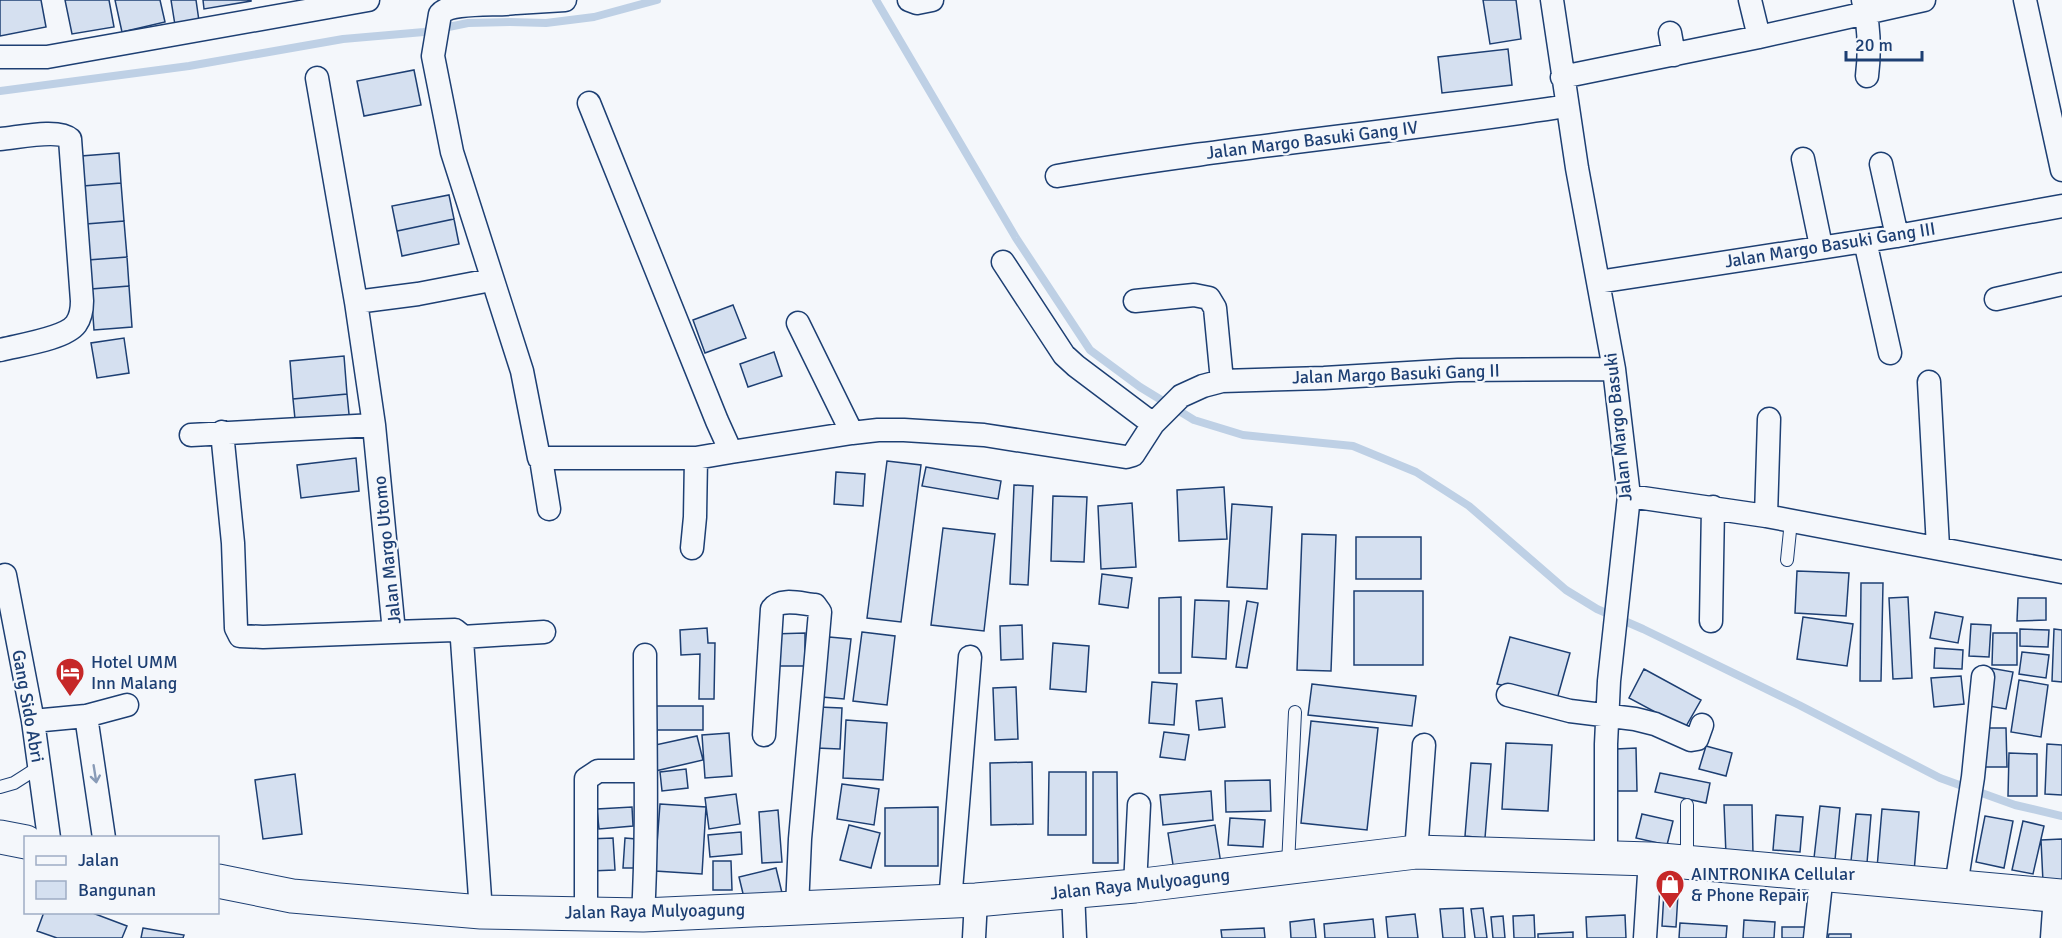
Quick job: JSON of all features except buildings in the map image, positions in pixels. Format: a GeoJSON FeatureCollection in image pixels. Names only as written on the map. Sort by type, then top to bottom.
{"type":"FeatureCollection","features":[{"type":"Feature","properties":{"kind":"main road"},"geometry":{"type":"LineString","coordinates":[[0,837],[24,842]]}},
{"type":"Feature","properties":{"kind":"main road","name":"Jalan Raya Mulyoagung"},"geometry":{"type":"LineString","coordinates":[[219,880],[292,896],[482,912],[586,912],[643,915],[963,901],[1135,886],[1416,852],[1650,859],[2059,896]]}},
{"type":"Feature","properties":{"kind":"street"},"geometry":{"type":"LineString","coordinates":[[0,57],[47,57],[368,0]]}},
{"type":"Feature","properties":{"kind":"street"},"geometry":{"type":"LineString","coordinates":[[549,509],[522,371],[491,280],[452,152],[435,71],[433,47],[440,14],[444,10],[454,7],[565,0]]}},
{"type":"Feature","properties":{"kind":"street"},"geometry":{"type":"LineString","coordinates":[[909,0],[917,3],[932,0]]}},
{"type":"Feature","properties":{"kind":"street","name":"Jalan Margo Basuki"},"geometry":{"type":"LineString","coordinates":[[1552,0],[1562,77],[1614,369],[1629,496],[1607,717],[1606,857]]}},
{"type":"Feature","properties":{"kind":"street"},"geometry":{"type":"LineString","coordinates":[[1750,0],[1759,37]]}},
{"type":"Feature","properties":{"kind":"street"},"geometry":{"type":"LineString","coordinates":[[1562,77],[1759,37],[1865,6],[1924,0]]}},
{"type":"Feature","properties":{"kind":"street"},"geometry":{"type":"LineString","coordinates":[[2025,0],[2055,100],[2062,170]]}},
{"type":"Feature","properties":{"kind":"street"},"geometry":{"type":"LineString","coordinates":[[1865,6],[1869,59],[1867,76]]}},
{"type":"Feature","properties":{"kind":"street"},"geometry":{"type":"LineString","coordinates":[[1670,33],[1674,55]]}},
{"type":"Feature","properties":{"kind":"street","name":"Jalan Margo Utomo"},"geometry":{"type":"LineString","coordinates":[[317,78],[356,302],[374,425],[394,632],[455,630],[462,636],[544,632]]}},
{"type":"Feature","properties":{"kind":"street"},"geometry":{"type":"LineString","coordinates":[[590,103],[731,452]]}},
{"type":"Feature","properties":{"kind":"street","name":"Jalan Margo Basuki Gang IV"},"geometry":{"type":"LineString","coordinates":[[1057,176],[1247,147],[1468,121],[1568,106]]}},
{"type":"Feature","properties":{"kind":"street"},"geometry":{"type":"LineString","coordinates":[[0,139],[57,134],[67,136],[70,140],[82,301],[76,325],[63,334],[0,350]]}},
{"type":"Feature","properties":{"kind":"street"},"geometry":{"type":"LineString","coordinates":[[1803,159],[1821,246]]}},
{"type":"Feature","properties":{"kind":"street"},"geometry":{"type":"LineString","coordinates":[[1881,164],[1897,236]]}},
{"type":"Feature","properties":{"kind":"street","name":"Jalan Margo Basuki Gang III"},"geometry":{"type":"LineString","coordinates":[[1598,282],[1897,236],[2062,206]]}},
{"type":"Feature","properties":{"kind":"street"},"geometry":{"type":"LineString","coordinates":[[1865,241],[1890,353]]}},
{"type":"Feature","properties":{"kind":"street"},"geometry":{"type":"LineString","coordinates":[[541,459],[696,458],[878,430],[984,435],[1126,458],[1133,455],[1155,422],[1076,366],[1064,354],[1003,262]]}},
{"type":"Feature","properties":{"kind":"street"},"geometry":{"type":"LineString","coordinates":[[356,302],[418,294],[491,280]]}},
{"type":"Feature","properties":{"kind":"street"},"geometry":{"type":"LineString","coordinates":[[1996,299],[2062,284]]}},
{"type":"Feature","properties":{"kind":"street"},"geometry":{"type":"LineString","coordinates":[[1135,300],[1194,295],[1209,297],[1215,308],[1221,381]]}},
{"type":"Feature","properties":{"kind":"street"},"geometry":{"type":"LineString","coordinates":[[798,323],[852,434]]}},
{"type":"Feature","properties":{"kind":"street","name":"Jalan Margo Basuki Gang II"},"geometry":{"type":"LineString","coordinates":[[1155,422],[1181,396],[1221,381],[1458,370],[1614,369]]}},
{"type":"Feature","properties":{"kind":"street"},"geometry":{"type":"LineString","coordinates":[[1929,382],[1938,547]]}},
{"type":"Feature","properties":{"kind":"street"},"geometry":{"type":"LineString","coordinates":[[1766,516],[1769,419]]}},
{"type":"Feature","properties":{"kind":"street"},"geometry":{"type":"LineString","coordinates":[[191,435],[374,425]]}},
{"type":"Feature","properties":{"kind":"street"},"geometry":{"type":"LineString","coordinates":[[222,432],[233,543],[236,628],[240,636],[256,638],[394,632]]}},
{"type":"Feature","properties":{"kind":"street"},"geometry":{"type":"LineString","coordinates":[[692,548],[696,458]]}},
{"type":"Feature","properties":{"kind":"street"},"geometry":{"type":"LineString","coordinates":[[1629,496],[1766,516],[2062,572]]}},
{"type":"Feature","properties":{"kind":"street"},"geometry":{"type":"LineString","coordinates":[[1711,621],[1713,507]]}},
{"type":"Feature","properties":{"kind":"street","name":"Gang Sido Abri"},"geometry":{"type":"LineString","coordinates":[[5,575],[33,722],[49,836]]}},
{"type":"Feature","properties":{"kind":"street"},"geometry":{"type":"LineString","coordinates":[[764,735],[772,609],[782,602],[815,605],[820,612],[800,839],[797,908]]}},
{"type":"Feature","properties":{"kind":"street"},"geometry":{"type":"LineString","coordinates":[[462,636],[482,912]]}},
{"type":"Feature","properties":{"kind":"street"},"geometry":{"type":"LineString","coordinates":[[643,915],[647,816],[645,656]]}},
{"type":"Feature","properties":{"kind":"street"},"geometry":{"type":"LineString","coordinates":[[970,657],[963,901],[974,938]]}},
{"type":"Feature","properties":{"kind":"street"},"geometry":{"type":"LineString","coordinates":[[1956,886],[1973,777],[1983,677]]}},
{"type":"Feature","properties":{"kind":"street"},"geometry":{"type":"LineString","coordinates":[[1508,694],[1570,711],[1635,719],[1655,724],[1691,740],[1697,739],[1702,725]]}},
{"type":"Feature","properties":{"kind":"street"},"geometry":{"type":"LineString","coordinates":[[33,722],[86,716],[127,705]]}},
{"type":"Feature","properties":{"kind":"street"},"geometry":{"type":"LineString","coordinates":[[86,716],[104,836]]}},
{"type":"Feature","properties":{"kind":"street"},"geometry":{"type":"LineString","coordinates":[[1416,852],[1424,745]]}},
{"type":"Feature","properties":{"kind":"street"},"geometry":{"type":"LineString","coordinates":[[586,912],[586,779],[598,771],[645,771]]}},
{"type":"Feature","properties":{"kind":"street"},"geometry":{"type":"LineString","coordinates":[[1135,886],[1139,805]]}},
{"type":"Feature","properties":{"kind":"street"},"geometry":{"type":"LineString","coordinates":[[1645,938],[1650,859]]}},
{"type":"Feature","properties":{"kind":"street"},"geometry":{"type":"LineString","coordinates":[[1815,938],[1822,874]]}},
{"type":"Feature","properties":{"kind":"street"},"geometry":{"type":"LineString","coordinates":[[1073,891],[1075,938]]}},
{"type":"Feature","properties":{"kind":"street"},"geometry":{"type":"LineString","coordinates":[[2052,938],[2059,896]]}},
{"type":"Feature","properties":{"kind":"lane"},"geometry":{"type":"LineString","coordinates":[[1787,560],[1791,521]]}},
{"type":"Feature","properties":{"kind":"lane"},"geometry":{"type":"LineString","coordinates":[[1288,868],[1295,712]]}},
{"type":"Feature","properties":{"kind":"lane"},"geometry":{"type":"LineString","coordinates":[[0,787],[14,783],[39,767]]}},
{"type":"Feature","properties":{"kind":"lane"},"geometry":{"type":"LineString","coordinates":[[1687,805],[1687,862]]}},
{"type":"Feature","properties":{"kind":"waterway"},"geometry":{"type":"LineString","coordinates":[[0,91],[189,66],[343,39],[424,32],[468,23],[546,23],[594,17],[657,0]]}},
{"type":"Feature","properties":{"kind":"waterway"},"geometry":{"type":"LineString","coordinates":[[876,0],[1016,238],[1090,350],[1140,387],[1194,420],[1243,435],[1353,446],[1416,472],[1469,506],[1566,590],[1597,609],[1799,705],[1940,778],[2015,805],[2062,816]]}},
{"type":"Feature","properties":{"kind":"place","name":"Hotel UMM Inn Malang"},"geometry":{"type":"Point","coordinates":[70,698]}},
{"type":"Feature","properties":{"kind":"place","name":"AINTRONIKA Cellular & Phone Repair"},"geometry":{"type":"Point","coordinates":[1670,910]}}]}
